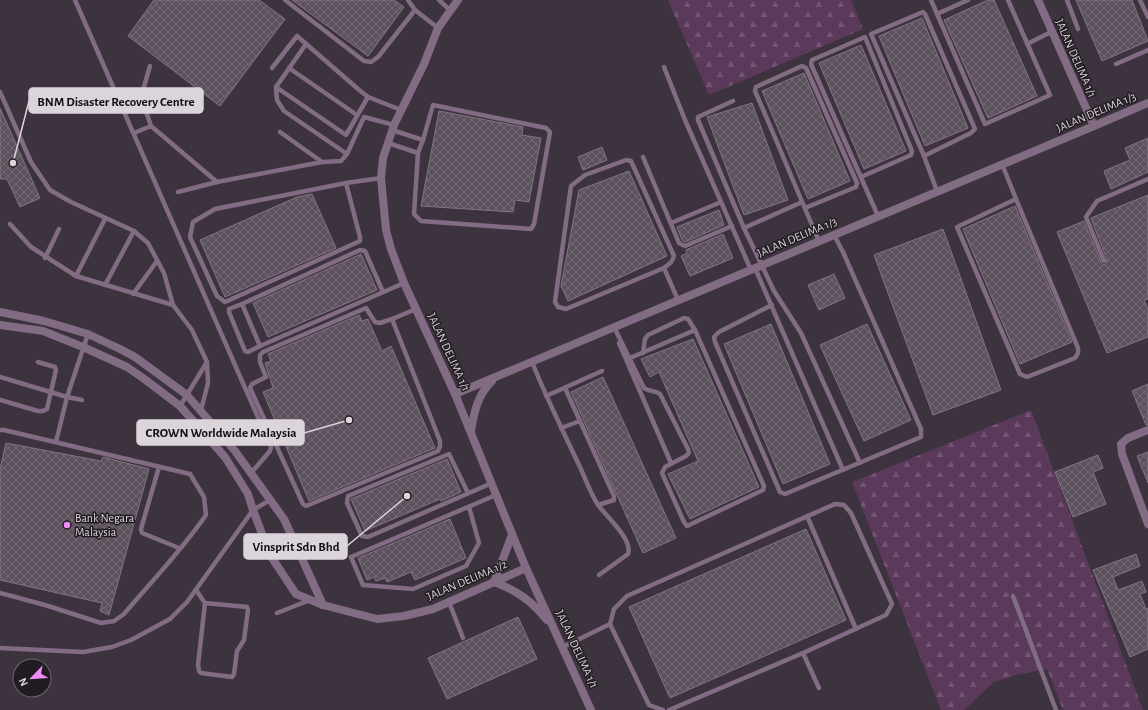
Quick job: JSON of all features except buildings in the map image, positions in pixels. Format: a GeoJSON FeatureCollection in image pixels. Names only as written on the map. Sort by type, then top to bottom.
{"type":"FeatureCollection","features":[{"type":"Feature","properties":{"kind":"street","name":"JALAN DELIMA 1/1"},"geometry":{"type":"LineString","coordinates":[[458,0],[438,28],[424,64],[393,127],[383,158],[381,178],[386,230],[391,249],[404,283],[455,394],[526,568],[591,710]]}},
{"type":"Feature","properties":{"kind":"street","name":"JALAN DELIMA 1/1"},"geometry":{"type":"LineString","coordinates":[[1038,0],[1094,126]]}},
{"type":"Feature","properties":{"kind":"street","name":"JALAN DELIMA 1/3"},"geometry":{"type":"LineString","coordinates":[[455,394],[1148,103]]}},
{"type":"Feature","properties":{"kind":"street"},"geometry":{"type":"LineString","coordinates":[[0,312],[44,321],[88,334],[135,358],[188,395],[235,451],[284,519],[323,605]]}},
{"type":"Feature","properties":{"kind":"street","name":"JALAN DELIMA 1/2"},"geometry":{"type":"LineString","coordinates":[[0,325],[44,331],[83,347],[127,367],[180,406],[225,457],[248,494],[270,555],[296,594],[323,605],[377,618],[404,616],[433,609],[526,568]]}},
{"type":"Feature","properties":{"kind":"street"},"geometry":{"type":"LineString","coordinates":[[471,432],[475,409],[485,388],[497,376]]}},
{"type":"Feature","properties":{"kind":"street"},"geometry":{"type":"LineString","coordinates":[[1148,430],[1128,438],[1121,444],[1122,454],[1148,524]]}},
{"type":"Feature","properties":{"kind":"street"},"geometry":{"type":"LineString","coordinates":[[512,535],[494,582],[527,599],[554,628]]}},
{"type":"Feature","properties":{"kind":"lane"},"geometry":{"type":"LineString","coordinates":[[75,0],[271,447],[270,451],[251,473]]}},
{"type":"Feature","properties":{"kind":"lane"},"geometry":{"type":"LineString","coordinates":[[285,0],[364,61],[371,62],[378,58],[415,10]]}},
{"type":"Feature","properties":{"kind":"lane"},"geometry":{"type":"LineString","coordinates":[[408,0],[415,10],[438,28]]}},
{"type":"Feature","properties":{"kind":"lane"},"geometry":{"type":"LineString","coordinates":[[439,0],[450,11]]}},
{"type":"Feature","properties":{"kind":"lane"},"geometry":{"type":"LineString","coordinates":[[931,0],[985,124],[1050,95],[1008,0]]}},
{"type":"Feature","properties":{"kind":"lane"},"geometry":{"type":"LineString","coordinates":[[937,14],[968,0]]}},
{"type":"Feature","properties":{"kind":"lane"},"geometry":{"type":"LineString","coordinates":[[1067,0],[1078,29]]}},
{"type":"Feature","properties":{"kind":"lane"},"geometry":{"type":"LineString","coordinates":[[1140,0],[1148,17]]}},
{"type":"Feature","properties":{"kind":"lane"},"geometry":{"type":"LineString","coordinates":[[924,156],[971,133],[975,129],[923,12],[871,34],[924,156],[937,192]]}},
{"type":"Feature","properties":{"kind":"lane"},"geometry":{"type":"LineString","coordinates":[[1027,44],[1051,32]]}},
{"type":"Feature","properties":{"kind":"lane"},"geometry":{"type":"LineString","coordinates":[[272,68],[297,36],[358,90],[368,97],[401,110]]}},
{"type":"Feature","properties":{"kind":"lane"},"geometry":{"type":"LineString","coordinates":[[861,177],[911,155],[912,151],[865,37],[812,60],[811,62],[861,177],[878,216]]}},
{"type":"Feature","properties":{"kind":"lane"},"geometry":{"type":"LineString","coordinates":[[306,44],[276,87],[277,100],[284,111],[347,154]]}},
{"type":"Feature","properties":{"kind":"lane"},"geometry":{"type":"LineString","coordinates":[[1116,64],[1148,50]]}},
{"type":"Feature","properties":{"kind":"lane"},"geometry":{"type":"LineString","coordinates":[[150,66],[141,97],[151,126],[217,182]]}},
{"type":"Feature","properties":{"kind":"lane"},"geometry":{"type":"LineString","coordinates":[[805,208],[856,187],[857,183],[806,68],[802,66],[756,87],[755,91],[819,241]]}},
{"type":"Feature","properties":{"kind":"lane"},"geometry":{"type":"LineString","coordinates":[[664,67],[685,120],[732,226],[756,268],[843,470]]}},
{"type":"Feature","properties":{"kind":"lane"},"geometry":{"type":"LineString","coordinates":[[289,68],[357,115]]}},
{"type":"Feature","properties":{"kind":"lane"},"geometry":{"type":"LineString","coordinates":[[276,87],[346,135],[368,97]]}},
{"type":"Feature","properties":{"kind":"lane"},"geometry":{"type":"LineString","coordinates":[[0,92],[31,162],[50,190],[105,219],[134,231],[148,243],[164,273],[173,305],[192,330],[207,362],[208,383],[202,410]]}},
{"type":"Feature","properties":{"kind":"lane"},"geometry":{"type":"LineString","coordinates":[[733,101],[698,117],[698,120],[744,228],[756,268],[774,291],[800,333],[860,463]]}},
{"type":"Feature","properties":{"kind":"lane"},"geometry":{"type":"LineString","coordinates":[[433,105],[546,128],[550,132],[534,224],[531,229],[421,221],[414,214],[418,153],[433,105]]}},
{"type":"Feature","properties":{"kind":"lane"},"geometry":{"type":"LineString","coordinates":[[178,192],[217,182],[322,162],[341,161],[347,154],[364,117],[393,127],[423,140]]}},
{"type":"Feature","properties":{"kind":"lane"},"geometry":{"type":"LineString","coordinates":[[134,133],[151,126]]}},
{"type":"Feature","properties":{"kind":"lane"},"geometry":{"type":"LineString","coordinates":[[280,132],[322,162]]}},
{"type":"Feature","properties":{"kind":"lane"},"geometry":{"type":"LineString","coordinates":[[388,143],[418,153]]}},
{"type":"Feature","properties":{"kind":"lane"},"geometry":{"type":"LineString","coordinates":[[643,157],[680,243],[685,246],[732,226]]}},
{"type":"Feature","properties":{"kind":"lane"},"geometry":{"type":"LineString","coordinates":[[626,160],[631,161],[674,256],[673,261],[664,268],[566,309],[558,307],[555,302],[571,186],[585,176],[626,160]]}},
{"type":"Feature","properties":{"kind":"lane"},"geometry":{"type":"LineString","coordinates":[[1002,164],[1078,348],[1078,353],[1075,358],[1027,377],[1020,374],[957,227],[1016,199]]}},
{"type":"Feature","properties":{"kind":"lane"},"geometry":{"type":"LineString","coordinates":[[346,183],[360,241],[225,302],[217,296],[190,237],[193,222],[215,209],[346,183],[381,178]]}},
{"type":"Feature","properties":{"kind":"lane"},"geometry":{"type":"LineString","coordinates":[[1104,261],[1086,217],[1097,201],[1148,179]]}},
{"type":"Feature","properties":{"kind":"lane"},"geometry":{"type":"LineString","coordinates":[[671,223],[722,202]]}},
{"type":"Feature","properties":{"kind":"lane"},"geometry":{"type":"LineString","coordinates":[[744,228],[802,202]]}},
{"type":"Feature","properties":{"kind":"lane"},"geometry":{"type":"LineString","coordinates":[[76,276],[105,219]]}},
{"type":"Feature","properties":{"kind":"lane"},"geometry":{"type":"LineString","coordinates":[[10,224],[31,248],[76,276],[173,305]]}},
{"type":"Feature","properties":{"kind":"lane"},"geometry":{"type":"LineString","coordinates":[[45,258],[59,229]]}},
{"type":"Feature","properties":{"kind":"lane"},"geometry":{"type":"LineString","coordinates":[[105,285],[134,231]]}},
{"type":"Feature","properties":{"kind":"lane"},"geometry":{"type":"LineString","coordinates":[[772,305],[719,332],[714,337],[780,492],[785,494],[921,437],[921,429],[843,252],[834,235]]}},
{"type":"Feature","properties":{"kind":"lane"},"geometry":{"type":"LineString","coordinates":[[383,292],[365,250],[360,250],[229,309],[229,312],[245,351],[248,352],[404,283]]}},
{"type":"Feature","properties":{"kind":"lane"},"geometry":{"type":"LineString","coordinates":[[133,294],[157,261]]}},
{"type":"Feature","properties":{"kind":"lane"},"geometry":{"type":"LineString","coordinates":[[664,268],[678,300]]}},
{"type":"Feature","properties":{"kind":"lane"},"geometry":{"type":"LineString","coordinates":[[242,304],[260,346]]}},
{"type":"Feature","properties":{"kind":"lane"},"geometry":{"type":"LineString","coordinates":[[392,319],[440,441],[438,451],[306,506],[303,504],[250,388],[252,384],[266,377],[260,362],[260,355],[263,352],[362,309],[366,308],[375,322],[380,323],[416,310]]}},
{"type":"Feature","properties":{"kind":"lane"},"geometry":{"type":"LineString","coordinates":[[613,328],[630,358],[644,388],[660,394],[688,449],[689,454],[671,462],[665,467],[662,473],[687,526],[763,490],[764,486],[695,330],[688,319],[684,318],[648,335],[645,338],[643,353]]}},
{"type":"Feature","properties":{"kind":"lane"},"geometry":{"type":"LineString","coordinates":[[613,328],[671,462]]}},
{"type":"Feature","properties":{"kind":"lane"},"geometry":{"type":"LineString","coordinates":[[630,358],[695,330]]}},
{"type":"Feature","properties":{"kind":"lane"},"geometry":{"type":"LineString","coordinates":[[56,442],[67,397],[88,334]]}},
{"type":"Feature","properties":{"kind":"lane"},"geometry":{"type":"LineString","coordinates":[[0,400],[43,411],[47,409],[56,370],[55,367],[38,362]]}},
{"type":"Feature","properties":{"kind":"lane"},"geometry":{"type":"LineString","coordinates":[[180,406],[207,362]]}},
{"type":"Feature","properties":{"kind":"lane"},"geometry":{"type":"LineString","coordinates":[[532,362],[546,396],[598,505],[613,522],[628,545],[628,554],[599,575]]}},
{"type":"Feature","properties":{"kind":"lane"},"geometry":{"type":"LineString","coordinates":[[546,396],[602,371]]}},
{"type":"Feature","properties":{"kind":"lane"},"geometry":{"type":"LineString","coordinates":[[0,377],[82,400]]}},
{"type":"Feature","properties":{"kind":"lane"},"geometry":{"type":"LineString","coordinates":[[565,388],[614,496],[614,500],[598,505]]}},
{"type":"Feature","properties":{"kind":"lane"},"geometry":{"type":"LineString","coordinates":[[562,428],[580,421]]}},
{"type":"Feature","properties":{"kind":"lane"},"geometry":{"type":"LineString","coordinates":[[0,430],[190,474],[204,497],[206,515],[191,536],[179,548],[124,614],[114,621],[101,623],[0,592]]}},
{"type":"Feature","properties":{"kind":"lane"},"geometry":{"type":"LineString","coordinates":[[142,434],[156,439]]}},
{"type":"Feature","properties":{"kind":"lane"},"geometry":{"type":"LineString","coordinates":[[468,493],[450,454],[348,496],[347,503],[362,536],[368,537],[492,483]]}},
{"type":"Feature","properties":{"kind":"lane"},"geometry":{"type":"LineString","coordinates":[[159,467],[142,533],[179,548]]}},
{"type":"Feature","properties":{"kind":"lane"},"geometry":{"type":"LineString","coordinates":[[469,507],[479,543],[466,566],[414,589],[363,586],[351,557],[469,507],[496,496]]}},
{"type":"Feature","properties":{"kind":"lane"},"geometry":{"type":"LineString","coordinates":[[0,648],[83,652],[112,647],[131,640],[170,619],[187,602],[253,510],[270,500]]}},
{"type":"Feature","properties":{"kind":"lane"},"geometry":{"type":"LineString","coordinates":[[663,710],[649,706],[610,624],[614,609],[627,596],[835,504],[844,504],[851,513],[892,604],[886,615],[803,654],[669,710]]}},
{"type":"Feature","properties":{"kind":"lane"},"geometry":{"type":"LineString","coordinates":[[807,516],[856,629]]}},
{"type":"Feature","properties":{"kind":"lane"},"geometry":{"type":"LineString","coordinates":[[196,590],[205,603],[198,665],[199,671],[201,673],[232,677],[234,674],[236,652],[244,640],[248,610],[247,607],[205,603]]}},
{"type":"Feature","properties":{"kind":"lane"},"geometry":{"type":"LineString","coordinates":[[277,613],[319,596]]}},
{"type":"Feature","properties":{"kind":"lane"},"geometry":{"type":"LineString","coordinates":[[1013,596],[1056,710]]}},
{"type":"Feature","properties":{"kind":"lane"},"geometry":{"type":"LineString","coordinates":[[449,602],[463,638]]}},
{"type":"Feature","properties":{"kind":"lane"},"geometry":{"type":"LineString","coordinates":[[563,647],[610,624]]}},
{"type":"Feature","properties":{"kind":"lane"},"geometry":{"type":"LineString","coordinates":[[803,654],[819,688]]}},
{"type":"Feature","properties":{"kind":"green space"},"geometry":{"type":"Polygon","coordinates":[[[668,0],[851,0],[863,29],[709,95],[668,0]]]}},
{"type":"Feature","properties":{"kind":"green space"},"geometry":{"type":"Polygon","coordinates":[[[1031,410],[1143,710],[1063,710],[1047,669],[1016,675],[994,682],[964,710],[941,710],[852,482],[1031,410]]]}},
{"type":"Feature","properties":{"kind":"place","name":"BNM Disaster Recovery Centre"},"geometry":{"type":"Point","coordinates":[13,163]}},
{"type":"Feature","properties":{"kind":"place","name":"CROWN Worldwide Malaysia"},"geometry":{"type":"Point","coordinates":[349,420]}},
{"type":"Feature","properties":{"kind":"place","name":"Vinsprit Sdn Bhd"},"geometry":{"type":"Point","coordinates":[407,496]}},
{"type":"Feature","properties":{"kind":"place","name":"Bank Negara Malaysia"},"geometry":{"type":"Point","coordinates":[67,525]}}]}
